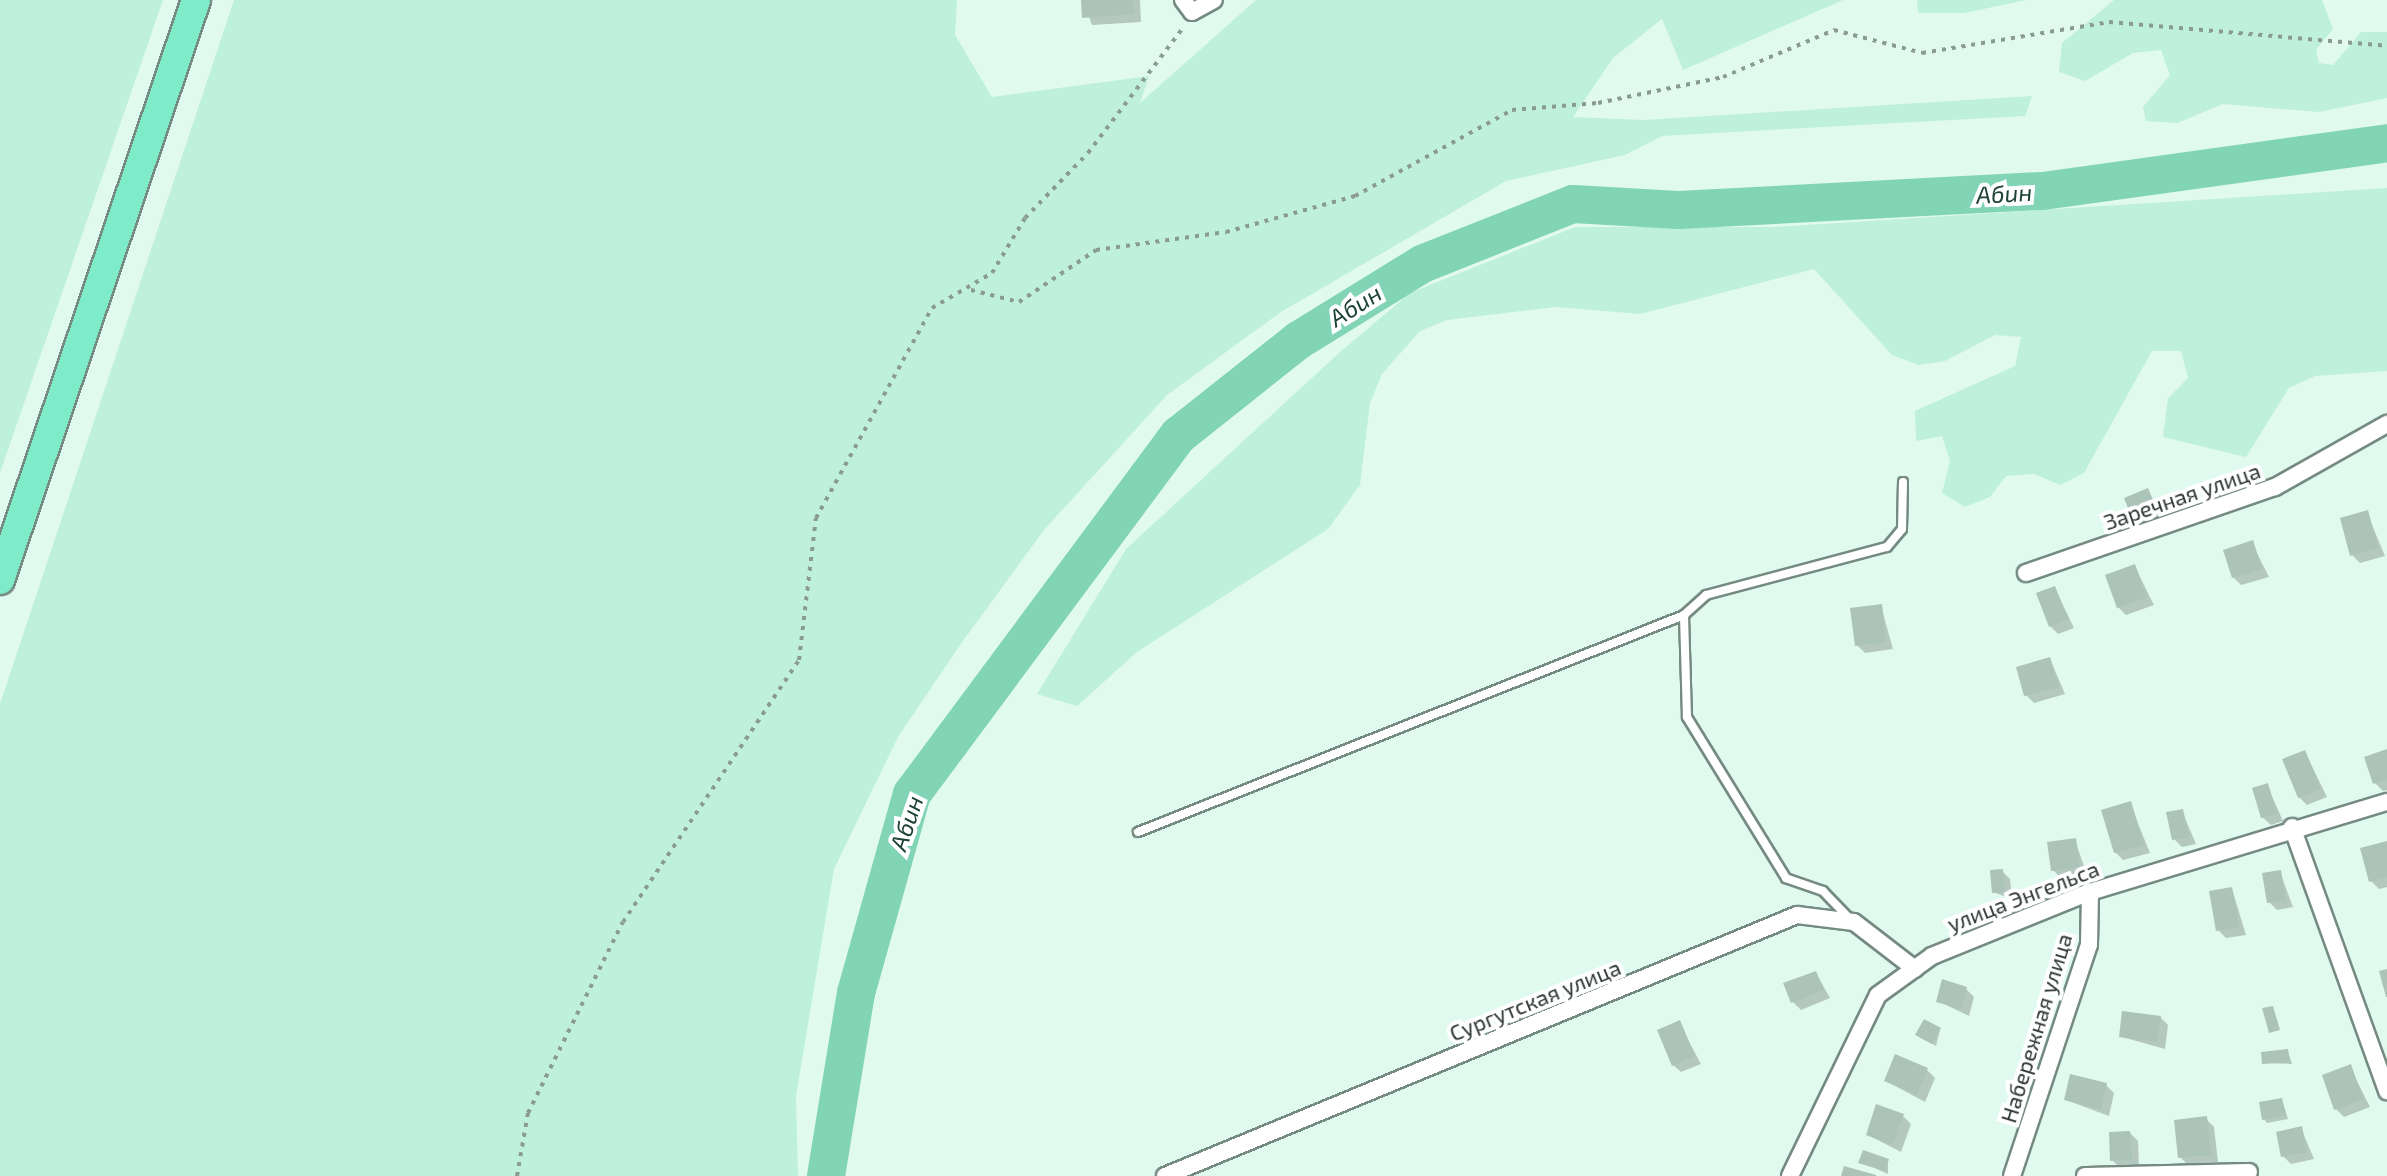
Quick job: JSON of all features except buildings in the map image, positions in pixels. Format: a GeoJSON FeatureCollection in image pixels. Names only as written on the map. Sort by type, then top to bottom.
{"type":"FeatureCollection","features":[{"type":"Feature","properties":{"kind":"highway"},"geometry":{"type":"LineString","coordinates":[[0,580],[196,0]]}},
{"type":"Feature","properties":{"kind":"street"},"geometry":{"type":"LineString","coordinates":[[1188,6],[1214,0]]}},
{"type":"Feature","properties":{"kind":"street","name":"Заречная улица"},"geometry":{"type":"LineString","coordinates":[[2026,573],[2275,487],[2387,424]]}},
{"type":"Feature","properties":{"kind":"street","name":"улица Энгельса"},"geometry":{"type":"LineString","coordinates":[[1790,1176],[1878,995],[1915,969],[2090,892],[2292,827],[2387,802]]}},
{"type":"Feature","properties":{"kind":"street"},"geometry":{"type":"LineString","coordinates":[[2292,827],[2387,1091]]}},
{"type":"Feature","properties":{"kind":"street","name":"Набережная улица"},"geometry":{"type":"LineString","coordinates":[[2012,1176],[2089,945],[2090,892]]}},
{"type":"Feature","properties":{"kind":"street","name":"Сургутская улица"},"geometry":{"type":"LineString","coordinates":[[1165,1176],[1797,915],[1854,922]]}},
{"type":"Feature","properties":{"kind":"street"},"geometry":{"type":"LineString","coordinates":[[1854,922],[1915,969]]}},
{"type":"Feature","properties":{"kind":"street"},"geometry":{"type":"LineString","coordinates":[[2085,1176],[2249,1172]]}},
{"type":"Feature","properties":{"kind":"lane"},"geometry":{"type":"LineString","coordinates":[[1138,832],[1684,615],[1706,595],[1887,547],[1902,529],[1903,482]]}},
{"type":"Feature","properties":{"kind":"lane"},"geometry":{"type":"LineString","coordinates":[[1684,615],[1687,717],[1786,878],[1823,891],[1854,922]]}},
{"type":"Feature","properties":{"kind":"path"},"geometry":{"type":"LineString","coordinates":[[517,1176],[528,1113],[623,922],[799,660],[816,518],[932,308],[971,290],[992,273],[1025,218],[1170,53],[1188,6]]}},
{"type":"Feature","properties":{"kind":"path"},"geometry":{"type":"LineString","coordinates":[[971,290],[1019,302],[1096,250],[1226,232],[1355,196],[1512,110],[1598,103],[1723,77],[1834,30],[1922,53],[2109,22],[2387,46]]}},
{"type":"Feature","properties":{"kind":"green space"},"geometry":{"type":"Polygon","coordinates":[[[0,0],[163,0],[0,473],[0,0]]]}},
{"type":"Feature","properties":{"kind":"green space"},"geometry":{"type":"Polygon","coordinates":[[[234,0],[957,0],[955,35],[992,97],[1149,76],[1140,103],[1256,0],[1843,0],[1683,70],[1662,19],[1613,58],[1573,117],[1644,120],[2032,96],[2025,116],[1662,136],[1625,155],[1506,181],[1281,312],[1167,395],[1044,530],[960,645],[898,737],[834,869],[796,1096],[798,1176],[0,1176],[0,704],[234,0]]]}},
{"type":"Feature","properties":{"kind":"green space"},"geometry":{"type":"Polygon","coordinates":[[[1917,0],[2027,0],[1964,13],[1918,13],[1917,0]]]}},
{"type":"Feature","properties":{"kind":"green space"},"geometry":{"type":"Polygon","coordinates":[[[2114,0],[2322,0],[2333,29],[2316,50],[2319,63],[2333,65],[2361,32],[2387,32],[2387,98],[2319,112],[2223,104],[2177,123],[2146,121],[2143,107],[2170,75],[2161,50],[2133,53],[2085,81],[2059,72],[2062,43],[2114,0]]]}},
{"type":"Feature","properties":{"kind":"green space"},"geometry":{"type":"Polygon","coordinates":[[[2387,188],[2387,371],[2315,376],[2289,388],[2246,457],[2163,437],[2168,398],[2188,378],[2181,351],[2152,351],[2084,473],[2060,485],[2034,474],[2006,476],[1990,497],[1965,507],[1942,493],[1950,461],[1942,436],[1916,441],[1915,411],[2015,366],[2021,337],[1995,335],[1945,361],[1919,365],[1892,355],[1814,269],[1640,314],[1556,307],[1447,320],[1420,331],[1382,374],[1370,403],[1360,485],[1328,529],[1137,652],[1077,706],[1037,694],[1126,549],[1340,352],[1410,293],[1575,227],[1774,227],[2387,188]]]}},
{"type":"Feature","properties":{"kind":"waterway","name":"Абин"},"geometry":{"type":"LineString","coordinates":[[826,1176],[856,993],[912,794],[1179,435],[1299,340],[1422,264],[1573,204],[1678,210],[2043,191],[2387,143]]}}]}
